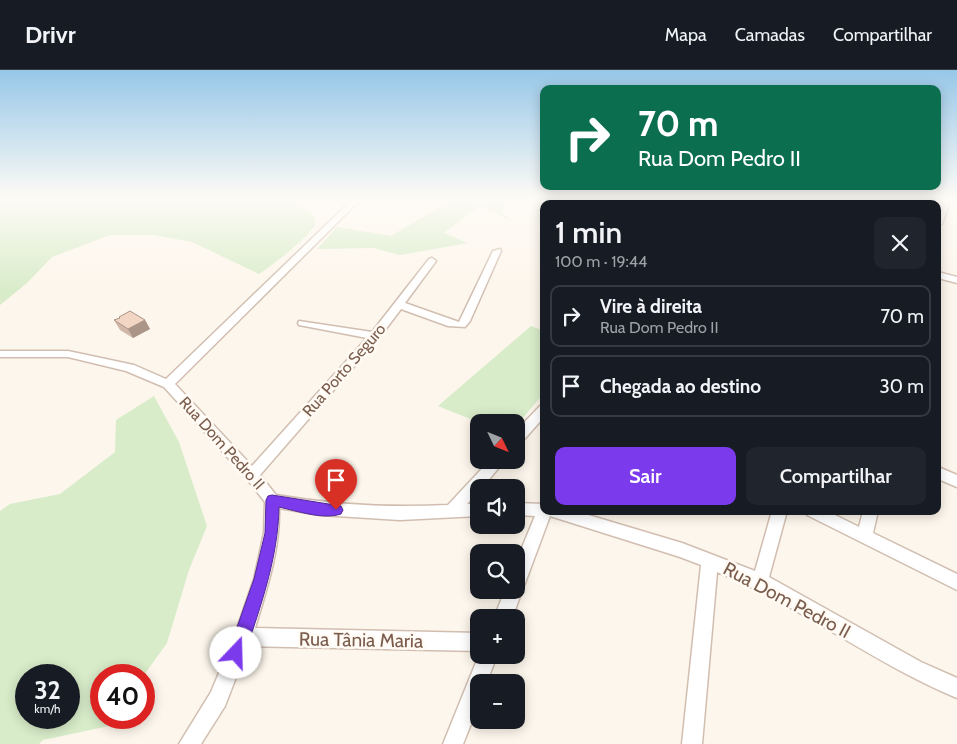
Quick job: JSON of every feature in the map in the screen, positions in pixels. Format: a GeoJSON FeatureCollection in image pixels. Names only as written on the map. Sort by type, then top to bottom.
{"type":"FeatureCollection","features":[{"type":"Feature","properties":{"kind":"street"},"geometry":{"type":"LineString","coordinates":[[168,384],[326,229]]}},
{"type":"Feature","properties":{"kind":"street"},"geometry":{"type":"LineString","coordinates":[[400,305],[452,324],[461,325],[466,321],[497,251]]}},
{"type":"Feature","properties":{"kind":"street","name":"Rua Porto Seguro"},"geometry":{"type":"LineString","coordinates":[[252,475],[376,336],[432,261]]}},
{"type":"Feature","properties":{"kind":"street"},"geometry":{"type":"LineString","coordinates":[[941,276],[957,280]]}},
{"type":"Feature","properties":{"kind":"street"},"geometry":{"type":"LineString","coordinates":[[303,322],[376,336]]}},
{"type":"Feature","properties":{"kind":"street","name":"Rua Dom Pedro II"},"geometry":{"type":"LineString","coordinates":[[0,354],[68,354],[130,368],[168,384],[252,475],[272,500],[320,509],[400,514],[470,510]]}},
{"type":"Feature","properties":{"kind":"street"},"geometry":{"type":"LineString","coordinates":[[525,430],[540,413]]}},
{"type":"Feature","properties":{"kind":"street"},"geometry":{"type":"LineString","coordinates":[[452,511],[490,469]]}},
{"type":"Feature","properties":{"kind":"street"},"geometry":{"type":"LineString","coordinates":[[941,474],[957,481]]}},
{"type":"Feature","properties":{"kind":"street"},"geometry":{"type":"LineString","coordinates":[[188,744],[218,699],[243,637],[262,579],[272,533],[272,500]]}},
{"type":"Feature","properties":{"kind":"street"},"geometry":{"type":"LineString","coordinates":[[525,510],[540,511]]}},
{"type":"Feature","properties":{"kind":"street"},"geometry":{"type":"LineString","coordinates":[[525,560],[542,515]]}},
{"type":"Feature","properties":{"kind":"street","name":"Rua Dom Pedro II"},"geometry":{"type":"LineString","coordinates":[[571,515],[682,550],[760,581],[914,669],[957,688]]}},
{"type":"Feature","properties":{"kind":"street"},"geometry":{"type":"LineString","coordinates":[[760,581],[779,515]]}},
{"type":"Feature","properties":{"kind":"street"},"geometry":{"type":"LineString","coordinates":[[820,515],[957,582]]}},
{"type":"Feature","properties":{"kind":"street"},"geometry":{"type":"LineString","coordinates":[[864,537],[870,515]]}},
{"type":"Feature","properties":{"kind":"street"},"geometry":{"type":"LineString","coordinates":[[692,744],[710,560]]}},
{"type":"Feature","properties":{"kind":"street","name":"Rua Tânia Maria"},"geometry":{"type":"LineString","coordinates":[[243,637],[470,642]]}},
{"type":"Feature","properties":{"kind":"street"},"geometry":{"type":"LineString","coordinates":[[454,744],[485,664]]}},
{"type":"Feature","properties":{"kind":"green space"},"geometry":{"type":"Polygon","coordinates":[[[0,229],[312,229],[288,252],[259,274],[192,242],[153,235],[110,235],[52,257],[27,283],[0,305],[0,229]]]}},
{"type":"Feature","properties":{"kind":"green space"},"geometry":{"type":"Polygon","coordinates":[[[335,229],[352,229],[391,236],[402,229],[449,229],[444,233],[468,243],[400,255],[374,248],[317,249],[335,229]]]}},
{"type":"Feature","properties":{"kind":"green space"},"geometry":{"type":"Polygon","coordinates":[[[531,326],[540,329],[540,398],[525,415],[470,414],[470,419],[438,406],[531,326]]]}},
{"type":"Feature","properties":{"kind":"green space"},"geometry":{"type":"Polygon","coordinates":[[[154,396],[179,442],[207,526],[189,570],[167,643],[152,664],[90,664],[90,729],[95,729],[43,740],[39,744],[0,744],[0,511],[10,504],[60,494],[115,452],[116,420],[154,396]]]}},
{"type":"Feature","properties":{"kind":"building"},"geometry":{"type":"Polygon","coordinates":[[[130,311],[145,320],[128,329],[114,320],[120,318],[130,311]]]}},
{"type":"Feature","properties":{"kind":"route"},"geometry":{"type":"LineString","coordinates":[[236,653],[262,579],[272,533],[272,500],[336,510]]}}]}
